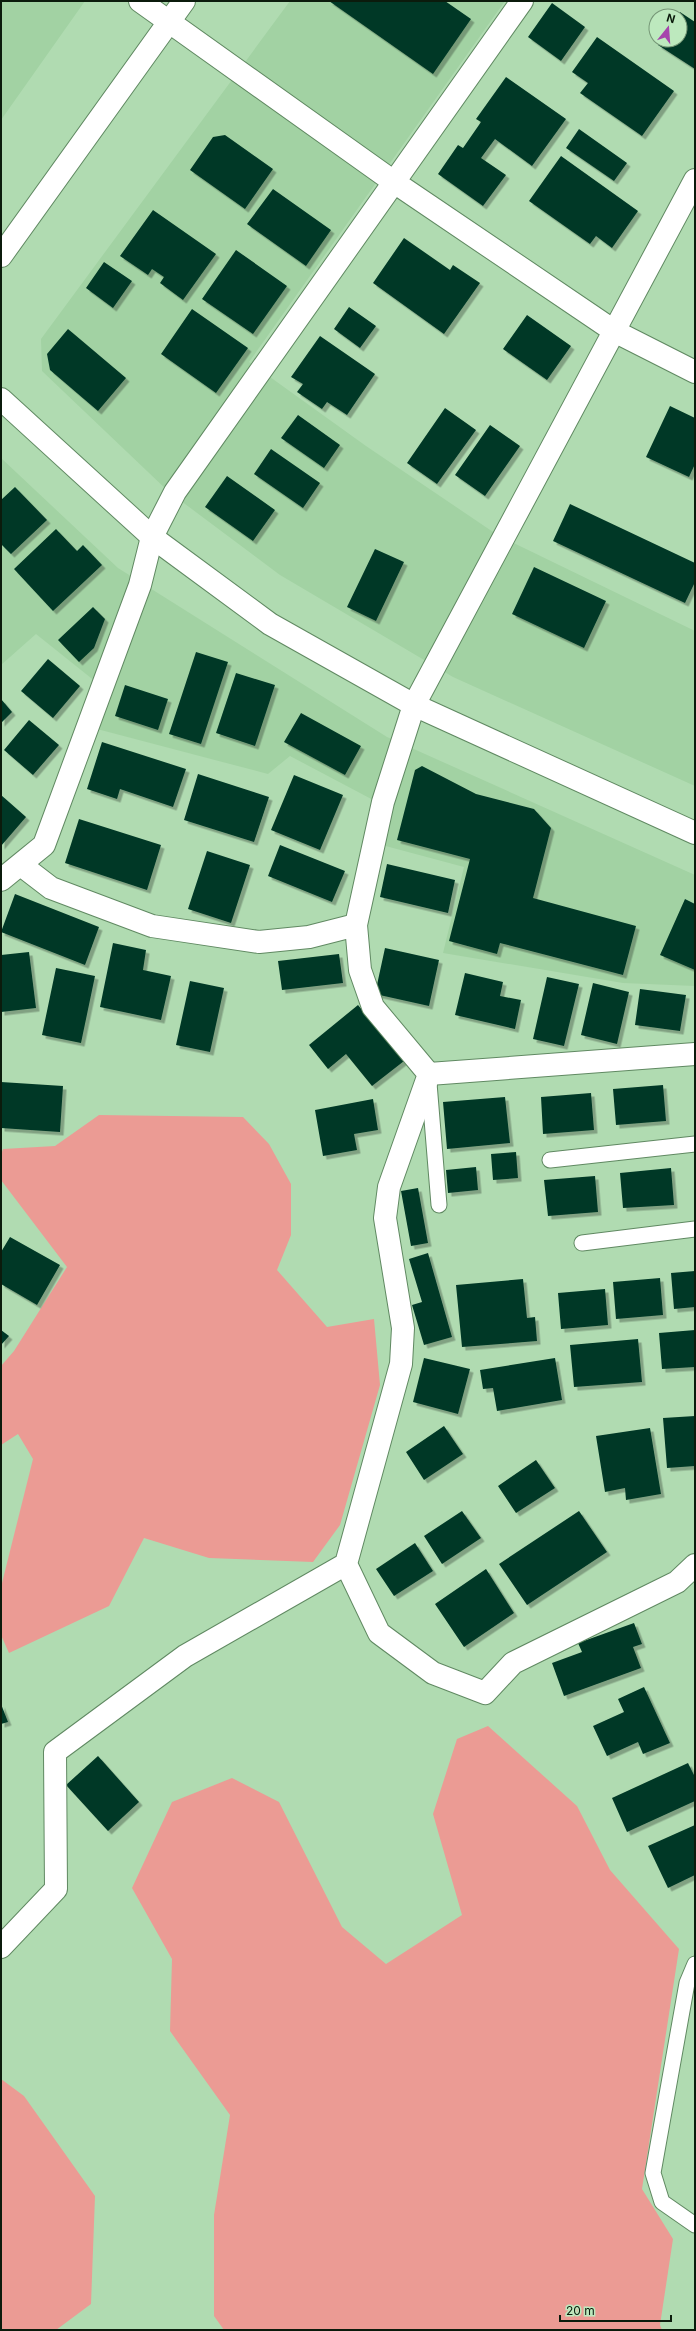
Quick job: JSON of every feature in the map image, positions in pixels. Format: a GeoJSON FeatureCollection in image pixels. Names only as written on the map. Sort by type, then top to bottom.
{"type":"FeatureCollection","features":[{"type":"Feature","properties":{"kind":"street"},"geometry":{"type":"LineString","coordinates":[[140,1],[394,182],[614,331],[695,372]]}},
{"type":"Feature","properties":{"kind":"street"},"geometry":{"type":"LineString","coordinates":[[1,256],[184,1]]}},
{"type":"Feature","properties":{"kind":"street"},"geometry":{"type":"LineString","coordinates":[[1,880],[44,845],[140,585],[152,538],[175,492],[522,1]]}},
{"type":"Feature","properties":{"kind":"street"},"geometry":{"type":"LineString","coordinates":[[428,1074],[373,1007],[360,970],[356,925],[383,802],[414,705],[695,180]]}},
{"type":"Feature","properties":{"kind":"street"},"geometry":{"type":"LineString","coordinates":[[1,398],[152,538],[270,624],[414,705],[695,833]]}},
{"type":"Feature","properties":{"kind":"street"},"geometry":{"type":"LineString","coordinates":[[21,865],[51,888],[152,926],[260,942],[310,938],[356,925]]}},
{"type":"Feature","properties":{"kind":"street"},"geometry":{"type":"LineString","coordinates":[[428,1074],[695,1054]]}},
{"type":"Feature","properties":{"kind":"street"},"geometry":{"type":"LineString","coordinates":[[428,1074],[389,1187],[385,1218],[403,1328],[401,1364],[346,1564],[379,1633],[433,1673],[485,1693],[512,1664],[677,1582],[695,1565]]}},
{"type":"Feature","properties":{"kind":"street"},"geometry":{"type":"LineString","coordinates":[[1,1947],[56,1889],[55,1752],[186,1656],[346,1564]]}},
{"type":"Feature","properties":{"kind":"lane"},"geometry":{"type":"LineString","coordinates":[[428,1074],[439,1205]]}},
{"type":"Feature","properties":{"kind":"lane"},"geometry":{"type":"LineString","coordinates":[[550,1160],[695,1144]]}},
{"type":"Feature","properties":{"kind":"lane"},"geometry":{"type":"LineString","coordinates":[[582,1243],[695,1229]]}},
{"type":"Feature","properties":{"kind":"lane"},"geometry":{"type":"LineString","coordinates":[[695,1964],[686,1983],[652,2172],[662,2202],[695,2225]]}},
{"type":"Feature","properties":{"kind":"shaded area"},"geometry":{"type":"Polygon","coordinates":[[[1,1],[85,1],[1,120],[1,1]]]}},
{"type":"Feature","properties":{"kind":"shaded area"},"geometry":{"type":"Polygon","coordinates":[[[290,1],[505,1],[249,362],[366,446],[499,536],[695,631],[695,786],[453,677],[280,575],[169,492],[42,371],[41,339],[290,1]]]}},
{"type":"Feature","properties":{"kind":"shaded area"},"geometry":{"type":"Polygon","coordinates":[[[1,458],[118,568],[387,737],[695,875],[695,986],[623,983],[443,953],[464,867],[367,841],[377,802],[290,756],[268,774],[97,729],[106,690],[36,634],[1,665],[1,458]]]}},
{"type":"Feature","properties":{"kind":"shaded area"},"geometry":{"type":"Polygon","coordinates":[[[99,1115],[243,1117],[269,1144],[291,1184],[291,1235],[277,1270],[327,1327],[374,1319],[380,1385],[340,1525],[313,1562],[209,1558],[144,1538],[109,1606],[9,1653],[1,1635],[1,1587],[33,1459],[18,1434],[1,1445],[1,1366],[14,1351],[67,1267],[1,1180],[1,1155],[3,1149],[55,1146],[99,1115]]]}},
{"type":"Feature","properties":{"kind":"shaded area"},"geometry":{"type":"Polygon","coordinates":[[[488,1726],[577,1806],[610,1870],[679,1949],[642,2189],[673,2239],[660,2325],[662,2330],[224,2330],[214,2316],[214,2215],[230,2115],[170,2031],[172,1959],[132,1888],[172,1802],[232,1778],[279,1802],[342,1927],[386,1964],[462,1915],[433,1814],[457,1739],[488,1726]]]}},
{"type":"Feature","properties":{"kind":"shaded area"},"geometry":{"type":"Polygon","coordinates":[[[1,2079],[24,2096],[95,2196],[91,2304],[56,2330],[1,2330],[1,2079]]]}},
{"type":"Feature","properties":{"kind":"building"},"geometry":{"type":"Polygon","coordinates":[[[329,1],[445,1],[471,19],[433,74],[329,1]]]}},
{"type":"Feature","properties":{"kind":"building"},"geometry":{"type":"Polygon","coordinates":[[[552,3],[585,27],[561,61],[528,37],[552,3]]]}},
{"type":"Feature","properties":{"kind":"building"},"geometry":{"type":"Polygon","coordinates":[[[688,17],[695,22],[695,69],[663,48],[688,48],[688,17]]]}},
{"type":"Feature","properties":{"kind":"building"},"geometry":{"type":"Polygon","coordinates":[[[597,37],[674,91],[642,136],[580,93],[588,83],[572,72],[597,37]]]}},
{"type":"Feature","properties":{"kind":"building"},"geometry":{"type":"Polygon","coordinates":[[[506,77],[566,119],[532,166],[495,139],[481,158],[506,175],[483,206],[438,174],[458,145],[463,148],[481,122],[476,119],[506,77]]]}},
{"type":"Feature","properties":{"kind":"building"},"geometry":{"type":"Polygon","coordinates":[[[579,129],[627,163],[614,181],[566,148],[579,129]]]}},
{"type":"Feature","properties":{"kind":"building"},"geometry":{"type":"Polygon","coordinates":[[[225,135],[273,169],[245,209],[190,170],[213,137],[225,135]]]}},
{"type":"Feature","properties":{"kind":"building"},"geometry":{"type":"Polygon","coordinates":[[[561,156],[638,211],[612,248],[596,236],[590,244],[529,201],[561,156]]]}},
{"type":"Feature","properties":{"kind":"building"},"geometry":{"type":"Polygon","coordinates":[[[273,189],[331,230],[306,266],[247,224],[273,189]]]}},
{"type":"Feature","properties":{"kind":"building"},"geometry":{"type":"Polygon","coordinates":[[[153,210],[216,254],[183,300],[160,283],[164,277],[152,269],[148,275],[120,256],[153,210]]]}},
{"type":"Feature","properties":{"kind":"building"},"geometry":{"type":"Polygon","coordinates":[[[404,238],[450,270],[453,265],[480,283],[444,334],[373,283],[404,238]]]}},
{"type":"Feature","properties":{"kind":"building"},"geometry":{"type":"Polygon","coordinates":[[[236,250],[287,286],[253,334],[202,299],[236,250]]]}},
{"type":"Feature","properties":{"kind":"building"},"geometry":{"type":"Polygon","coordinates":[[[104,262],[132,281],[113,308],[86,288],[104,262]]]}},
{"type":"Feature","properties":{"kind":"building"},"geometry":{"type":"Polygon","coordinates":[[[349,307],[376,326],[360,348],[334,329],[349,307]]]}},
{"type":"Feature","properties":{"kind":"building"},"geometry":{"type":"Polygon","coordinates":[[[192,309],[248,348],[216,393],[161,354],[192,309]]]}},
{"type":"Feature","properties":{"kind":"building"},"geometry":{"type":"Polygon","coordinates":[[[527,315],[571,346],[547,380],[503,349],[527,315]]]}},
{"type":"Feature","properties":{"kind":"building"},"geometry":{"type":"Polygon","coordinates":[[[68,329],[126,378],[98,411],[50,370],[47,354],[68,329]]]}},
{"type":"Feature","properties":{"kind":"building"},"geometry":{"type":"Polygon","coordinates":[[[320,336],[375,374],[347,415],[327,402],[322,409],[297,392],[303,384],[291,377],[320,336]]]}},
{"type":"Feature","properties":{"kind":"building"},"geometry":{"type":"Polygon","coordinates":[[[670,406],[695,418],[695,464],[689,477],[646,457],[670,406]]]}},
{"type":"Feature","properties":{"kind":"building"},"geometry":{"type":"Polygon","coordinates":[[[445,408],[476,430],[437,484],[407,463],[445,408]]]}},
{"type":"Feature","properties":{"kind":"building"},"geometry":{"type":"Polygon","coordinates":[[[298,415],[340,445],[324,468],[281,438],[298,415]]]}},
{"type":"Feature","properties":{"kind":"building"},"geometry":{"type":"Polygon","coordinates":[[[490,425],[520,446],[485,496],[455,475],[490,425]]]}},
{"type":"Feature","properties":{"kind":"building"},"geometry":{"type":"Polygon","coordinates":[[[271,449],[320,483],[303,508],[254,474],[271,449]]]}},
{"type":"Feature","properties":{"kind":"building"},"geometry":{"type":"Polygon","coordinates":[[[227,476],[275,510],[253,541],[205,507],[227,476]]]}},
{"type":"Feature","properties":{"kind":"building"},"geometry":{"type":"Polygon","coordinates":[[[15,487],[47,520],[11,554],[1,544],[1,500],[15,487]]]}},
{"type":"Feature","properties":{"kind":"building"},"geometry":{"type":"Polygon","coordinates":[[[570,504],[695,563],[695,582],[685,603],[553,541],[570,504]]]}},
{"type":"Feature","properties":{"kind":"building"},"geometry":{"type":"Polygon","coordinates":[[[56,529],[77,551],[83,545],[102,565],[53,611],[14,569],[56,529]]]}},
{"type":"Feature","properties":{"kind":"building"},"geometry":{"type":"Polygon","coordinates":[[[375,549],[404,562],[376,621],[347,607],[375,549]]]}},
{"type":"Feature","properties":{"kind":"building"},"geometry":{"type":"Polygon","coordinates":[[[534,567],[606,601],[584,648],[512,614],[534,567]]]}},
{"type":"Feature","properties":{"kind":"building"},"geometry":{"type":"Polygon","coordinates":[[[93,607],[105,619],[94,648],[79,662],[58,640],[93,607]]]}},
{"type":"Feature","properties":{"kind":"building"},"geometry":{"type":"Polygon","coordinates":[[[196,652],[228,662],[201,744],[169,734],[196,652]]]}},
{"type":"Feature","properties":{"kind":"building"},"geometry":{"type":"Polygon","coordinates":[[[48,659],[80,686],[53,718],[21,691],[48,659]]]}},
{"type":"Feature","properties":{"kind":"building"},"geometry":{"type":"Polygon","coordinates":[[[236,673],[275,685],[255,746],[216,733],[236,673]]]}},
{"type":"Feature","properties":{"kind":"building"},"geometry":{"type":"Polygon","coordinates":[[[125,685],[168,699],[158,730],[115,716],[125,685]]]}},
{"type":"Feature","properties":{"kind":"building"},"geometry":{"type":"Polygon","coordinates":[[[1,699],[12,712],[1,723],[1,699]]]}},
{"type":"Feature","properties":{"kind":"building"},"geometry":{"type":"Polygon","coordinates":[[[301,713],[361,746],[345,775],[284,742],[301,713]]]}},
{"type":"Feature","properties":{"kind":"building"},"geometry":{"type":"Polygon","coordinates":[[[29,720],[59,745],[33,775],[4,750],[29,720]]]}},
{"type":"Feature","properties":{"kind":"building"},"geometry":{"type":"Polygon","coordinates":[[[102,742],[186,769],[173,807],[120,789],[117,799],[87,789],[102,742]]]}},
{"type":"Feature","properties":{"kind":"building"},"geometry":{"type":"Polygon","coordinates":[[[422,766],[476,794],[534,809],[551,828],[533,898],[636,926],[623,975],[500,943],[497,954],[449,941],[470,859],[397,840],[415,770],[422,766]]]}},
{"type":"Feature","properties":{"kind":"building"},"geometry":{"type":"Polygon","coordinates":[[[198,774],[269,797],[254,842],[184,820],[198,774]]]}},
{"type":"Feature","properties":{"kind":"building"},"geometry":{"type":"Polygon","coordinates":[[[294,775],[343,795],[320,850],[271,830],[294,775]]]}},
{"type":"Feature","properties":{"kind":"building"},"geometry":{"type":"Polygon","coordinates":[[[1,795],[26,817],[1,846],[1,795]]]}},
{"type":"Feature","properties":{"kind":"building"},"geometry":{"type":"Polygon","coordinates":[[[79,819],[161,845],[147,890],[65,863],[79,819]]]}},
{"type":"Feature","properties":{"kind":"building"},"geometry":{"type":"Polygon","coordinates":[[[280,845],[345,871],[332,902],[268,876],[280,845]]]}},
{"type":"Feature","properties":{"kind":"building"},"geometry":{"type":"Polygon","coordinates":[[[207,851],[250,865],[231,923],[188,909],[207,851]]]}},
{"type":"Feature","properties":{"kind":"building"},"geometry":{"type":"Polygon","coordinates":[[[387,864],[455,880],[448,913],[380,897],[387,864]]]}},
{"type":"Feature","properties":{"kind":"building"},"geometry":{"type":"Polygon","coordinates":[[[15,894],[99,927],[85,965],[1,932],[15,894]]]}},
{"type":"Feature","properties":{"kind":"building"},"geometry":{"type":"Polygon","coordinates":[[[685,899],[695,904],[695,970],[660,955],[685,899]]]}},
{"type":"Feature","properties":{"kind":"building"},"geometry":{"type":"Polygon","coordinates":[[[113,943],[146,950],[143,970],[171,976],[161,1020],[100,1007],[113,943]]]}},
{"type":"Feature","properties":{"kind":"building"},"geometry":{"type":"Polygon","coordinates":[[[385,948],[439,960],[429,1006],[375,994],[385,948]]]}},
{"type":"Feature","properties":{"kind":"building"},"geometry":{"type":"Polygon","coordinates":[[[29,952],[36,1008],[1,1012],[1,955],[29,952]]]}},
{"type":"Feature","properties":{"kind":"building"},"geometry":{"type":"Polygon","coordinates":[[[339,954],[343,983],[282,990],[278,961],[339,954]]]}},
{"type":"Feature","properties":{"kind":"building"},"geometry":{"type":"Polygon","coordinates":[[[56,968],[95,976],[81,1043],[42,1035],[56,968]]]}},
{"type":"Feature","properties":{"kind":"building"},"geometry":{"type":"Polygon","coordinates":[[[465,973],[503,982],[500,996],[521,1000],[515,1029],[455,1015],[465,973]]]}},
{"type":"Feature","properties":{"kind":"building"},"geometry":{"type":"Polygon","coordinates":[[[547,977],[579,984],[564,1046],[533,1039],[547,977]]]}},
{"type":"Feature","properties":{"kind":"building"},"geometry":{"type":"Polygon","coordinates":[[[190,981],[224,988],[210,1052],[176,1045],[190,981]]]}},
{"type":"Feature","properties":{"kind":"building"},"geometry":{"type":"Polygon","coordinates":[[[593,983],[629,992],[617,1044],[581,1035],[593,983]]]}},
{"type":"Feature","properties":{"kind":"building"},"geometry":{"type":"Polygon","coordinates":[[[640,989],[686,995],[680,1031],[635,1025],[640,989]]]}},
{"type":"Feature","properties":{"kind":"building"},"geometry":{"type":"Polygon","coordinates":[[[358,1005],[404,1061],[372,1086],[346,1054],[328,1069],[309,1045],[358,1005]]]}},
{"type":"Feature","properties":{"kind":"building"},"geometry":{"type":"Polygon","coordinates":[[[1,1082],[63,1086],[60,1132],[1,1128],[1,1082]]]}},
{"type":"Feature","properties":{"kind":"building"},"geometry":{"type":"Polygon","coordinates":[[[663,1085],[666,1121],[616,1125],[613,1089],[663,1085]]]}},
{"type":"Feature","properties":{"kind":"building"},"geometry":{"type":"Polygon","coordinates":[[[591,1093],[594,1130],[543,1134],[541,1097],[591,1093]]]}},
{"type":"Feature","properties":{"kind":"building"},"geometry":{"type":"Polygon","coordinates":[[[505,1097],[510,1143],[447,1149],[443,1102],[505,1097]]]}},
{"type":"Feature","properties":{"kind":"building"},"geometry":{"type":"Polygon","coordinates":[[[373,1099],[378,1130],[354,1134],[357,1150],[323,1156],[315,1110],[373,1099]]]}},
{"type":"Feature","properties":{"kind":"building"},"geometry":{"type":"Polygon","coordinates":[[[516,1152],[518,1178],[493,1180],[491,1154],[516,1152]]]}},
{"type":"Feature","properties":{"kind":"building"},"geometry":{"type":"Polygon","coordinates":[[[476,1167],[478,1190],[448,1193],[446,1170],[476,1167]]]}},
{"type":"Feature","properties":{"kind":"building"},"geometry":{"type":"Polygon","coordinates":[[[671,1168],[674,1205],[623,1208],[620,1173],[671,1168]]]}},
{"type":"Feature","properties":{"kind":"building"},"geometry":{"type":"Polygon","coordinates":[[[595,1176],[598,1212],[548,1216],[544,1180],[595,1176]]]}},
{"type":"Feature","properties":{"kind":"building"},"geometry":{"type":"Polygon","coordinates":[[[418,1188],[428,1243],[411,1246],[401,1191],[418,1188]]]}},
{"type":"Feature","properties":{"kind":"building"},"geometry":{"type":"Polygon","coordinates":[[[10,1237],[60,1265],[37,1305],[1,1284],[1,1252],[10,1237]]]}},
{"type":"Feature","properties":{"kind":"building"},"geometry":{"type":"Polygon","coordinates":[[[428,1253],[452,1337],[424,1345],[412,1305],[422,1302],[409,1259],[428,1253]]]}},
{"type":"Feature","properties":{"kind":"building"},"geometry":{"type":"Polygon","coordinates":[[[695,1271],[695,1307],[674,1309],[671,1273],[695,1271]]]}},
{"type":"Feature","properties":{"kind":"building"},"geometry":{"type":"Polygon","coordinates":[[[660,1278],[663,1315],[616,1319],[613,1282],[660,1278]]]}},
{"type":"Feature","properties":{"kind":"building"},"geometry":{"type":"Polygon","coordinates":[[[523,1279],[527,1318],[535,1317],[537,1341],[462,1347],[456,1285],[523,1279]]]}},
{"type":"Feature","properties":{"kind":"building"},"geometry":{"type":"Polygon","coordinates":[[[605,1289],[608,1325],[561,1329],[558,1293],[605,1289]]]}},
{"type":"Feature","properties":{"kind":"building"},"geometry":{"type":"Polygon","coordinates":[[[1,1330],[9,1336],[1,1345],[1,1330]]]}},
{"type":"Feature","properties":{"kind":"building"},"geometry":{"type":"Polygon","coordinates":[[[695,1330],[695,1367],[662,1369],[659,1333],[695,1330]]]}},
{"type":"Feature","properties":{"kind":"building"},"geometry":{"type":"Polygon","coordinates":[[[638,1339],[642,1382],[574,1387],[570,1345],[638,1339]]]}},
{"type":"Feature","properties":{"kind":"building"},"geometry":{"type":"Polygon","coordinates":[[[424,1358],[470,1369],[458,1414],[413,1402],[424,1358]]]}},
{"type":"Feature","properties":{"kind":"building"},"geometry":{"type":"Polygon","coordinates":[[[555,1358],[562,1400],[497,1411],[493,1388],[483,1389],[480,1370],[555,1358]]]}},
{"type":"Feature","properties":{"kind":"building"},"geometry":{"type":"Polygon","coordinates":[[[695,1416],[695,1466],[667,1468],[663,1418],[695,1416]]]}},
{"type":"Feature","properties":{"kind":"building"},"geometry":{"type":"Polygon","coordinates":[[[444,1426],[463,1454],[424,1480],[406,1452],[444,1426]]]}},
{"type":"Feature","properties":{"kind":"building"},"geometry":{"type":"Polygon","coordinates":[[[650,1428],[661,1494],[626,1500],[625,1488],[605,1492],[596,1436],[650,1428]]]}},
{"type":"Feature","properties":{"kind":"building"},"geometry":{"type":"Polygon","coordinates":[[[536,1460],[555,1488],[516,1513],[498,1486],[536,1460]]]}},
{"type":"Feature","properties":{"kind":"building"},"geometry":{"type":"Polygon","coordinates":[[[462,1511],[481,1538],[442,1564],[424,1536],[462,1511]]]}},
{"type":"Feature","properties":{"kind":"building"},"geometry":{"type":"Polygon","coordinates":[[[579,1511],[607,1552],[527,1605],[499,1564],[579,1511]]]}},
{"type":"Feature","properties":{"kind":"building"},"geometry":{"type":"Polygon","coordinates":[[[415,1543],[433,1571],[394,1596],[376,1569],[415,1543]]]}},
{"type":"Feature","properties":{"kind":"building"},"geometry":{"type":"Polygon","coordinates":[[[486,1569],[514,1613],[464,1647],[435,1604],[486,1569]]]}},
{"type":"Feature","properties":{"kind":"building"},"geometry":{"type":"Polygon","coordinates":[[[634,1623],[642,1644],[633,1647],[641,1668],[564,1696],[552,1663],[582,1652],[578,1643],[634,1623]]]}},
{"type":"Feature","properties":{"kind":"building"},"geometry":{"type":"Polygon","coordinates":[[[644,1687],[670,1743],[643,1754],[638,1742],[607,1756],[593,1726],[624,1712],[618,1699],[644,1687]]]}},
{"type":"Feature","properties":{"kind":"building"},"geometry":{"type":"Polygon","coordinates":[[[1,1704],[8,1722],[1,1724],[1,1704]]]}},
{"type":"Feature","properties":{"kind":"building"},"geometry":{"type":"Polygon","coordinates":[[[98,1756],[139,1802],[108,1831],[66,1785],[98,1756]]]}},
{"type":"Feature","properties":{"kind":"building"},"geometry":{"type":"Polygon","coordinates":[[[688,1763],[695,1777],[695,1801],[627,1832],[612,1798],[688,1763]]]}},
{"type":"Feature","properties":{"kind":"building"},"geometry":{"type":"Polygon","coordinates":[[[695,1825],[695,1875],[668,1888],[648,1846],[695,1825]]]}}]}
